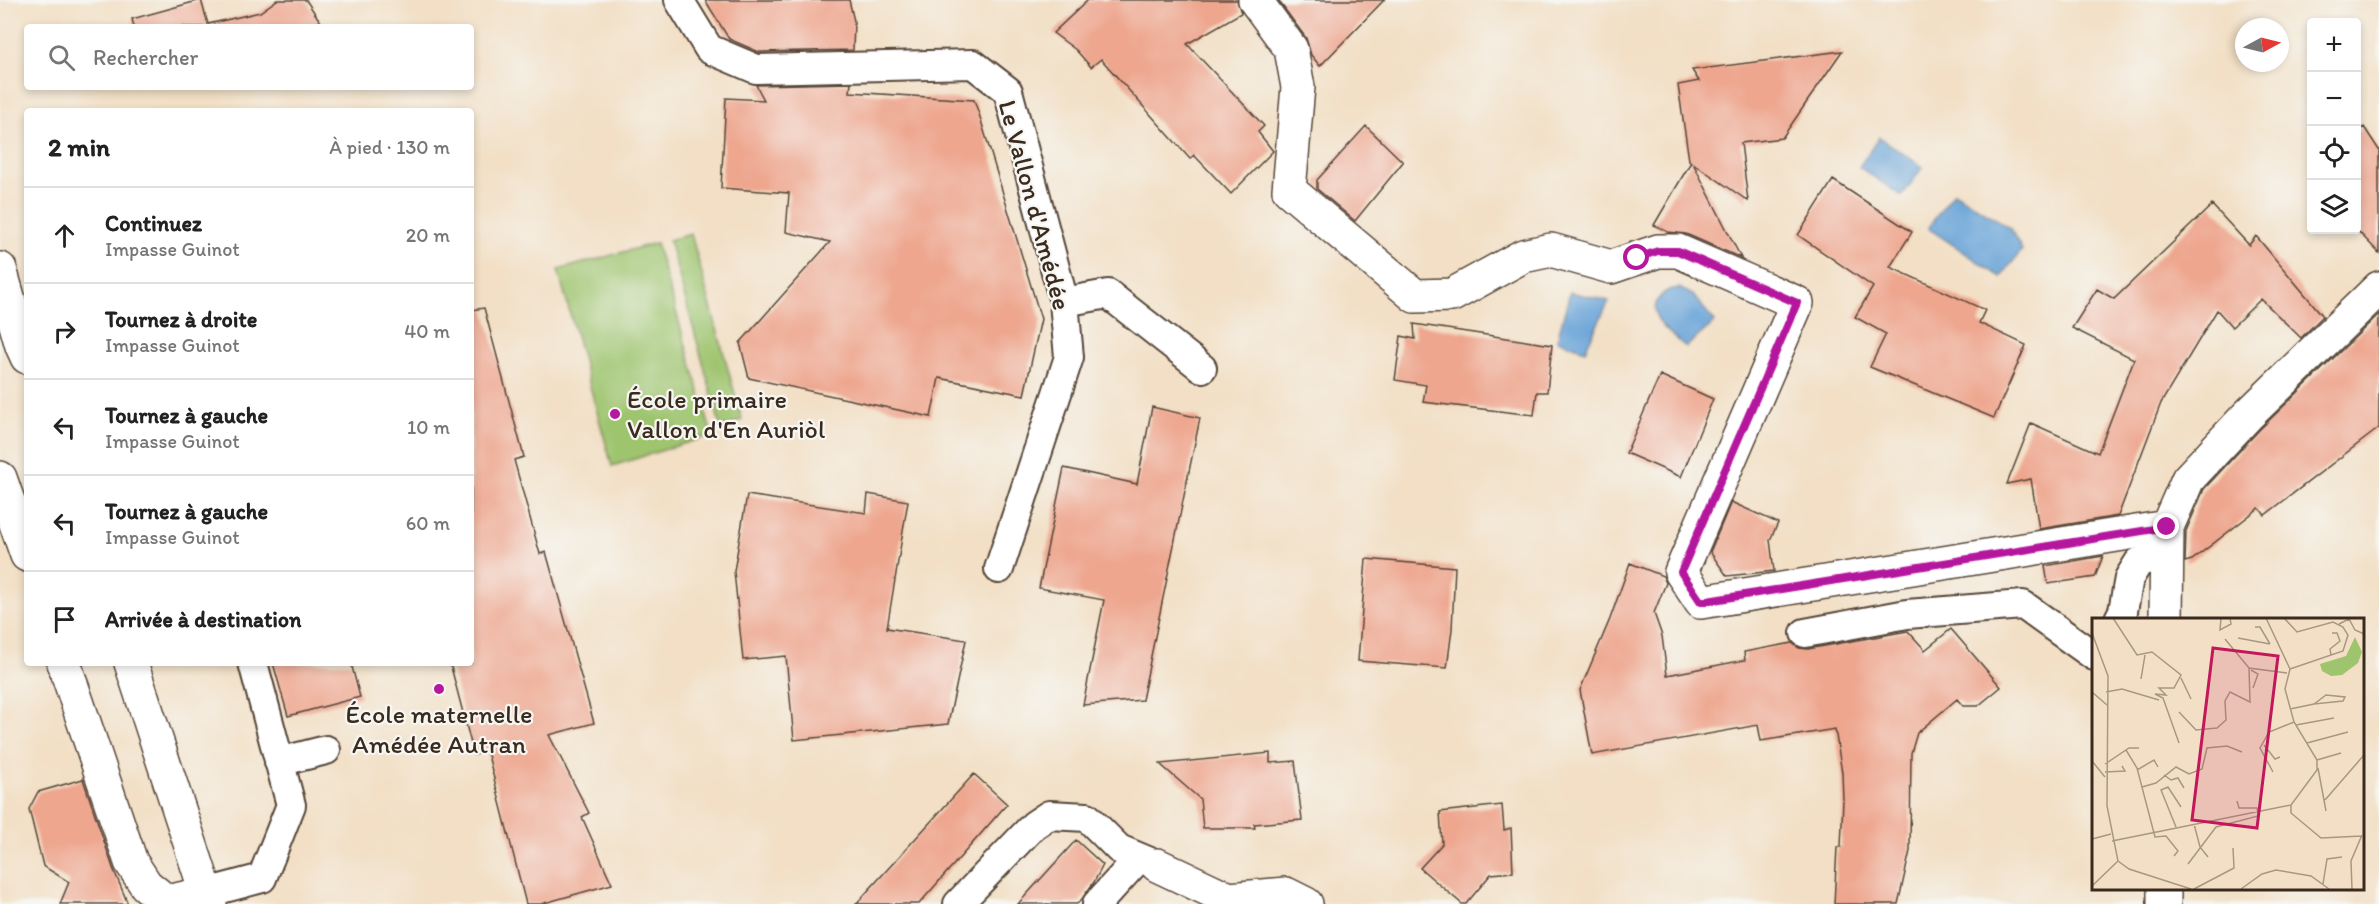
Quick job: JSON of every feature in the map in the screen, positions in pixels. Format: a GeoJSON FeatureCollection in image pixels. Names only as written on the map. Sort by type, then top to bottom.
{"type":"FeatureCollection","features":[{"type":"Feature","properties":{"kind":"street"},"geometry":{"type":"LineString","coordinates":[[1255,0],[1291,49],[1298,87],[1288,190],[1415,296],[1452,295],[1523,256],[1551,250],[1611,267],[1658,251],[1678,251],[1797,303],[1681,572],[1701,602],[2167,541]]}},
{"type":"Feature","properties":{"kind":"street"},"geometry":{"type":"LineString","coordinates":[[0,268],[24,350]]}},
{"type":"Feature","properties":{"kind":"street"},"geometry":{"type":"LineString","coordinates":[[2166,618],[2167,541],[2188,479],[2247,416],[2379,288]]}},
{"type":"Feature","properties":{"kind":"street"},"geometry":{"type":"LineString","coordinates":[[0,478],[24,546]]}},
{"type":"Feature","properties":{"kind":"street"},"geometry":{"type":"LineString","coordinates":[[65,666],[131,862],[146,885],[167,902],[208,899],[132,666]]}},
{"type":"Feature","properties":{"kind":"street"},"geometry":{"type":"LineString","coordinates":[[1148,862],[1229,899],[1286,894],[1306,904]]}},
{"type":"Feature","properties":{"kind":"lane","name":"Le Vallon d'Amédée"},"geometry":{"type":"LineString","coordinates":[[679,0],[709,49],[756,69],[973,64],[1008,91],[1064,302],[1069,357],[999,569]]}},
{"type":"Feature","properties":{"kind":"lane"},"geometry":{"type":"LineString","coordinates":[[1064,302],[1108,294],[1202,368]]}},
{"type":"Feature","properties":{"kind":"lane"},"geometry":{"type":"LineString","coordinates":[[2120,618],[2129,578],[2139,562],[2167,541]]}},
{"type":"Feature","properties":{"kind":"lane"},"geometry":{"type":"LineString","coordinates":[[1805,633],[1907,614],[2023,605],[2092,655]]}},
{"type":"Feature","properties":{"kind":"lane"},"geometry":{"type":"LineString","coordinates":[[208,899],[262,878],[291,805],[254,666]]}},
{"type":"Feature","properties":{"kind":"lane"},"geometry":{"type":"LineString","coordinates":[[279,762],[326,750]]}},
{"type":"Feature","properties":{"kind":"lane"},"geometry":{"type":"LineString","coordinates":[[958,904],[1034,825],[1049,815],[1087,817],[1119,849],[1148,862],[1097,904]]}},
{"type":"Feature","properties":{"kind":"green space"},"geometry":{"type":"Polygon","coordinates":[[[691,234],[742,420],[721,428],[669,240],[691,234]]]}},
{"type":"Feature","properties":{"kind":"green space"},"geometry":{"type":"Polygon","coordinates":[[[656,243],[712,435],[612,466],[558,270],[656,243]]]}},
{"type":"Feature","properties":{"kind":"water"},"geometry":{"type":"Polygon","coordinates":[[[1879,137],[1923,167],[1902,196],[1859,167],[1879,137]]]}},
{"type":"Feature","properties":{"kind":"water"},"geometry":{"type":"Polygon","coordinates":[[[1954,192],[2010,228],[2022,250],[2001,277],[1928,228],[1954,192]]]}},
{"type":"Feature","properties":{"kind":"water"},"geometry":{"type":"Polygon","coordinates":[[[1679,288],[1693,295],[1715,322],[1686,347],[1662,326],[1655,313],[1659,298],[1668,291],[1679,288]]]}},
{"type":"Feature","properties":{"kind":"water"},"geometry":{"type":"Polygon","coordinates":[[[1570,292],[1609,301],[1585,350],[1557,340],[1570,292]]]}},
{"type":"Feature","properties":{"kind":"building"},"geometry":{"type":"Polygon","coordinates":[[[201,0],[208,24],[133,24],[132,19],[201,0]]]}},
{"type":"Feature","properties":{"kind":"building"},"geometry":{"type":"Polygon","coordinates":[[[277,0],[306,0],[322,24],[208,24],[260,12],[277,0]]]}},
{"type":"Feature","properties":{"kind":"building"},"geometry":{"type":"Polygon","coordinates":[[[705,0],[849,0],[854,21],[853,50],[759,52],[729,39],[705,0]]]}},
{"type":"Feature","properties":{"kind":"building"},"geometry":{"type":"Polygon","coordinates":[[[1088,0],[1237,0],[1241,13],[1187,44],[1264,126],[1258,132],[1273,151],[1231,194],[1194,155],[1190,159],[1101,59],[1091,67],[1076,50],[1053,33],[1088,0]]]}},
{"type":"Feature","properties":{"kind":"building"},"geometry":{"type":"Polygon","coordinates":[[[1278,0],[1384,0],[1320,66],[1311,55],[1306,38],[1278,0]]]}},
{"type":"Feature","properties":{"kind":"building"},"geometry":{"type":"Polygon","coordinates":[[[1842,51],[1782,138],[1741,143],[1748,201],[1693,163],[1741,258],[1686,234],[1668,232],[1654,225],[1691,162],[1678,85],[1699,81],[1692,70],[1842,51]]]}},
{"type":"Feature","properties":{"kind":"building"},"geometry":{"type":"Polygon","coordinates":[[[851,83],[850,92],[974,100],[1041,319],[1024,395],[939,378],[931,417],[749,378],[740,343],[830,242],[786,232],[789,193],[721,188],[726,98],[764,100],[756,85],[851,83]]]}},
{"type":"Feature","properties":{"kind":"building"},"geometry":{"type":"Polygon","coordinates":[[[1366,126],[1403,162],[1355,221],[1317,189],[1317,180],[1366,126]]]}},
{"type":"Feature","properties":{"kind":"building"},"geometry":{"type":"Polygon","coordinates":[[[2364,127],[2379,150],[2379,253],[2361,234],[2361,129],[2364,127]]]}},
{"type":"Feature","properties":{"kind":"building"},"geometry":{"type":"Polygon","coordinates":[[[1833,180],[1912,232],[1890,267],[1985,310],[1979,323],[2026,345],[1994,418],[1870,367],[1886,334],[1855,317],[1873,287],[1798,235],[1833,180]]]}},
{"type":"Feature","properties":{"kind":"building"},"geometry":{"type":"Polygon","coordinates":[[[2212,205],[2249,245],[2256,236],[2323,316],[2301,338],[2261,299],[2232,327],[2217,310],[2161,403],[2118,516],[2039,529],[2031,479],[2007,484],[2031,423],[2098,453],[2134,359],[2072,328],[2097,289],[2114,299],[2212,205]]]}},
{"type":"Feature","properties":{"kind":"building"},"geometry":{"type":"Polygon","coordinates":[[[484,308],[524,457],[514,460],[540,554],[546,552],[594,723],[549,735],[589,813],[582,817],[612,884],[541,904],[526,904],[487,751],[474,755],[451,666],[474,666],[474,310],[484,308]]]}},
{"type":"Feature","properties":{"kind":"building"},"geometry":{"type":"Polygon","coordinates":[[[2379,314],[2379,428],[2265,515],[2259,508],[2192,560],[2185,562],[2186,531],[2204,489],[2260,429],[2379,314]]]}},
{"type":"Feature","properties":{"kind":"building"},"geometry":{"type":"Polygon","coordinates":[[[1414,324],[1552,345],[1547,392],[1537,392],[1534,415],[1423,402],[1426,385],[1395,380],[1401,336],[1415,339],[1414,324]]]}},
{"type":"Feature","properties":{"kind":"building"},"geometry":{"type":"Polygon","coordinates":[[[1660,375],[1713,399],[1681,477],[1626,453],[1660,375]]]}},
{"type":"Feature","properties":{"kind":"building"},"geometry":{"type":"Polygon","coordinates":[[[1152,407],[1200,418],[1142,700],[1083,705],[1104,600],[1039,588],[1064,468],[1137,484],[1152,407]]]}},
{"type":"Feature","properties":{"kind":"building"},"geometry":{"type":"Polygon","coordinates":[[[868,494],[908,501],[887,628],[966,640],[948,724],[794,740],[786,656],[743,660],[734,571],[747,495],[866,513],[868,494]]]}},
{"type":"Feature","properties":{"kind":"building"},"geometry":{"type":"Polygon","coordinates":[[[1731,502],[1778,523],[1770,540],[1774,571],[1727,576],[1710,552],[1731,502]]]}},
{"type":"Feature","properties":{"kind":"building"},"geometry":{"type":"Polygon","coordinates":[[[2103,556],[2095,577],[2048,584],[2045,566],[2103,556]]]}},
{"type":"Feature","properties":{"kind":"building"},"geometry":{"type":"Polygon","coordinates":[[[1366,559],[1455,567],[1452,629],[1447,668],[1358,661],[1366,559]]]}},
{"type":"Feature","properties":{"kind":"building"},"geometry":{"type":"Polygon","coordinates":[[[1630,563],[1663,576],[1666,583],[1654,613],[1662,636],[1667,675],[1745,660],[1744,652],[1792,643],[1799,648],[1808,649],[1908,631],[1925,650],[1951,629],[2001,687],[1978,706],[1963,706],[1957,699],[1917,733],[1911,753],[1910,851],[1898,904],[1834,904],[1837,847],[1841,847],[1843,799],[1842,773],[1835,729],[1761,741],[1758,725],[1592,755],[1580,690],[1610,619],[1630,563]]]}},
{"type":"Feature","properties":{"kind":"building"},"geometry":{"type":"Polygon","coordinates":[[[274,666],[352,666],[360,697],[288,716],[274,666]]]}},
{"type":"Feature","properties":{"kind":"building"},"geometry":{"type":"Polygon","coordinates":[[[1270,753],[1270,763],[1295,761],[1302,820],[1254,824],[1255,828],[1203,828],[1200,799],[1160,764],[1270,753]]]}},
{"type":"Feature","properties":{"kind":"building"},"geometry":{"type":"Polygon","coordinates":[[[974,774],[1007,804],[919,904],[856,904],[974,774]]]}},
{"type":"Feature","properties":{"kind":"building"},"geometry":{"type":"Polygon","coordinates":[[[83,779],[113,868],[128,904],[60,904],[69,882],[43,866],[29,809],[38,792],[83,779]]]}},
{"type":"Feature","properties":{"kind":"building"},"geometry":{"type":"Polygon","coordinates":[[[1502,805],[1504,830],[1511,828],[1513,872],[1491,874],[1466,904],[1462,904],[1420,868],[1442,844],[1440,812],[1502,805]]]}},
{"type":"Feature","properties":{"kind":"building"},"geometry":{"type":"Polygon","coordinates":[[[1076,840],[1103,865],[1082,899],[1077,904],[1018,904],[1076,840]]]}},
{"type":"Feature","properties":{"kind":"place","name":"École primaire Vallon d'En Auriòl"},"geometry":{"type":"Point","coordinates":[615,414]}},
{"type":"Feature","properties":{"kind":"place","name":"École maternelle Amédée Autran"},"geometry":{"type":"Point","coordinates":[439,689]}},
{"type":"Feature","properties":{"kind":"route"},"geometry":{"type":"LineString","coordinates":[[1637,258],[1658,251],[1678,251],[1797,303],[1681,572],[1701,602],[2167,527]]}}]}
